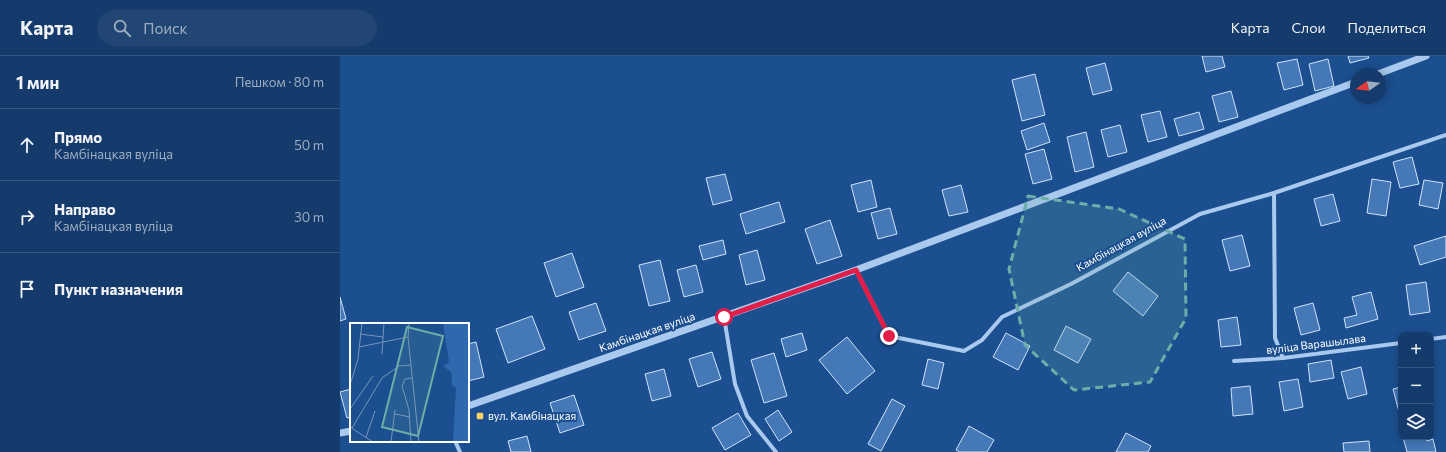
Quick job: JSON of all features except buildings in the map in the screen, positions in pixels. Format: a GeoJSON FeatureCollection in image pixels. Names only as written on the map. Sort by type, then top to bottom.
{"type":"FeatureCollection","features":[{"type":"Feature","properties":{"kind":"street"},"geometry":{"type":"LineString","coordinates":[[1386,71],[1426,56]]}},
{"type":"Feature","properties":{"kind":"street","name":"Камбінацкая вуліца"},"geometry":{"type":"LineString","coordinates":[[469,406],[856,270],[1350,84]]}},
{"type":"Feature","properties":{"kind":"street","name":"Камбінацкая вуліца"},"geometry":{"type":"LineString","coordinates":[[856,270],[889,336],[964,351],[982,340],[1002,317],[1071,284],[1200,214],[1274,193],[1446,135]]}},
{"type":"Feature","properties":{"kind":"street"},"geometry":{"type":"LineString","coordinates":[[1274,193],[1275,338],[1283,358]]}},
{"type":"Feature","properties":{"kind":"street"},"geometry":{"type":"LineString","coordinates":[[724,317],[735,384],[747,416],[776,452]]}},
{"type":"Feature","properties":{"kind":"street"},"geometry":{"type":"LineString","coordinates":[[1434,339],[1446,337]]}},
{"type":"Feature","properties":{"kind":"street","name":"вуліца Варашылава"},"geometry":{"type":"LineString","coordinates":[[1234,361],[1283,358],[1398,343]]}},
{"type":"Feature","properties":{"kind":"street"},"geometry":{"type":"LineString","coordinates":[[340,433],[350,431]]}},
{"type":"Feature","properties":{"kind":"street"},"geometry":{"type":"LineString","coordinates":[[455,442],[460,452]]}},
{"type":"Feature","properties":{"kind":"highlighted area"},"geometry":{"type":"Polygon","coordinates":[[[1028,196],[1119,209],[1185,239],[1186,318],[1150,382],[1074,390],[1025,345],[1009,269],[1028,196]]]}},
{"type":"Feature","properties":{"kind":"place","name":"вул. Камбінацкая"},"geometry":{"type":"Point","coordinates":[480,416]}},
{"type":"Feature","properties":{"kind":"route"},"geometry":{"type":"LineString","coordinates":[[724,317],[856,270],[889,336]]}}]}
